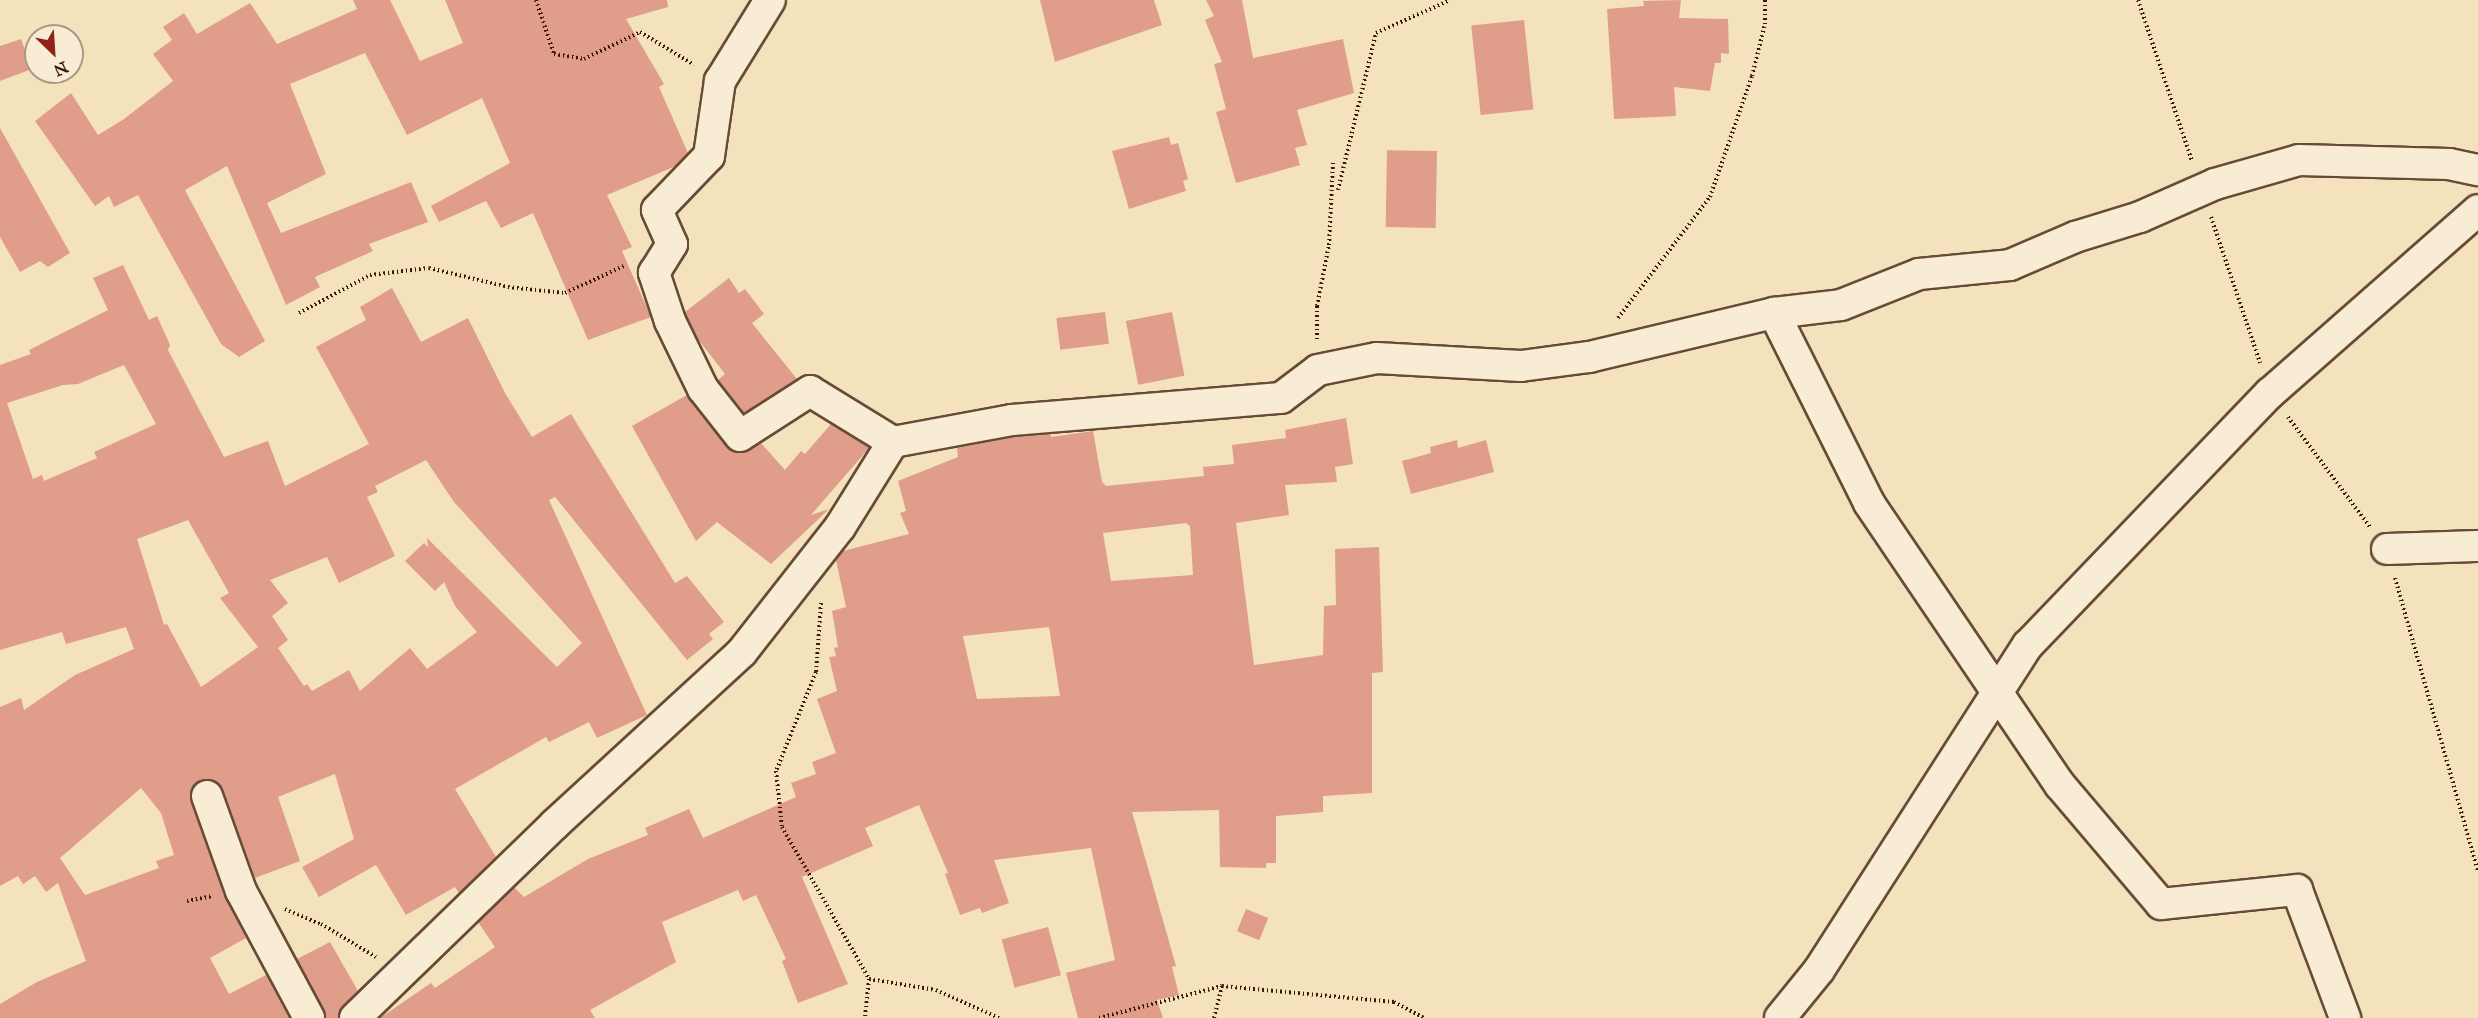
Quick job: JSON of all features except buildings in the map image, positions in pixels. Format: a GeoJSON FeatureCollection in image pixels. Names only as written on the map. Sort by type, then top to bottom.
{"type":"FeatureCollection","features":[{"type":"Feature","properties":{"kind":"street"},"geometry":{"type":"LineString","coordinates":[[770,0],[720,81],[709,156],[657,210],[672,244],[654,273],[675,331],[703,389],[741,436],[810,391],[893,442],[1012,420],[1281,398],[1318,370],[1377,358],[1521,366],[1589,357],[1774,313],[1841,305],[1919,274],[2010,265],[2202,190],[2299,160],[2449,164],[2478,170]]}},
{"type":"Feature","properties":{"kind":"street"},"geometry":{"type":"LineString","coordinates":[[1780,1018],[1819,970],[2028,645],[2270,393],[2478,210]]}},
{"type":"Feature","properties":{"kind":"street"},"geometry":{"type":"LineString","coordinates":[[1774,313],[1869,503],[2060,785],[2160,904],[2297,890],[2345,1018]]}},
{"type":"Feature","properties":{"kind":"street"},"geometry":{"type":"LineString","coordinates":[[355,1018],[555,824],[742,652],[840,527],[893,442]]}},
{"type":"Feature","properties":{"kind":"street"},"geometry":{"type":"LineString","coordinates":[[2386,549],[2478,546]]}},
{"type":"Feature","properties":{"kind":"street"},"geometry":{"type":"LineString","coordinates":[[207,796],[241,891],[309,1018]]}},
{"type":"Feature","properties":{"kind":"path"},"geometry":{"type":"LineString","coordinates":[[536,0],[554,54],[584,59],[640,32],[720,81]]}},
{"type":"Feature","properties":{"kind":"path"},"geometry":{"type":"LineString","coordinates":[[1338,190],[1376,33],[1450,0]]}},
{"type":"Feature","properties":{"kind":"path"},"geometry":{"type":"LineString","coordinates":[[1617,320],[1710,197],[1752,76],[1765,24],[1765,0]]}},
{"type":"Feature","properties":{"kind":"path"},"geometry":{"type":"LineString","coordinates":[[2138,0],[2270,393],[2386,549],[2478,871]]}},
{"type":"Feature","properties":{"kind":"path"},"geometry":{"type":"LineString","coordinates":[[1318,370],[1317,306],[1329,245],[1333,162]]}},
{"type":"Feature","properties":{"kind":"path"},"geometry":{"type":"LineString","coordinates":[[299,314],[370,275],[429,268],[508,287],[566,293],[629,264]]}},
{"type":"Feature","properties":{"kind":"path"},"geometry":{"type":"LineString","coordinates":[[824,593],[816,672],[776,771],[782,827],[869,979],[865,1018]]}},
{"type":"Feature","properties":{"kind":"path"},"geometry":{"type":"LineString","coordinates":[[187,902],[241,891],[321,924],[403,973]]}},
{"type":"Feature","properties":{"kind":"path"},"geometry":{"type":"LineString","coordinates":[[869,979],[936,990],[999,1018]]}},
{"type":"Feature","properties":{"kind":"path"},"geometry":{"type":"LineString","coordinates":[[1099,1018],[1222,986],[1394,1002],[1424,1018]]}},
{"type":"Feature","properties":{"kind":"path"},"geometry":{"type":"LineString","coordinates":[[1214,1018],[1222,986]]}}]}
